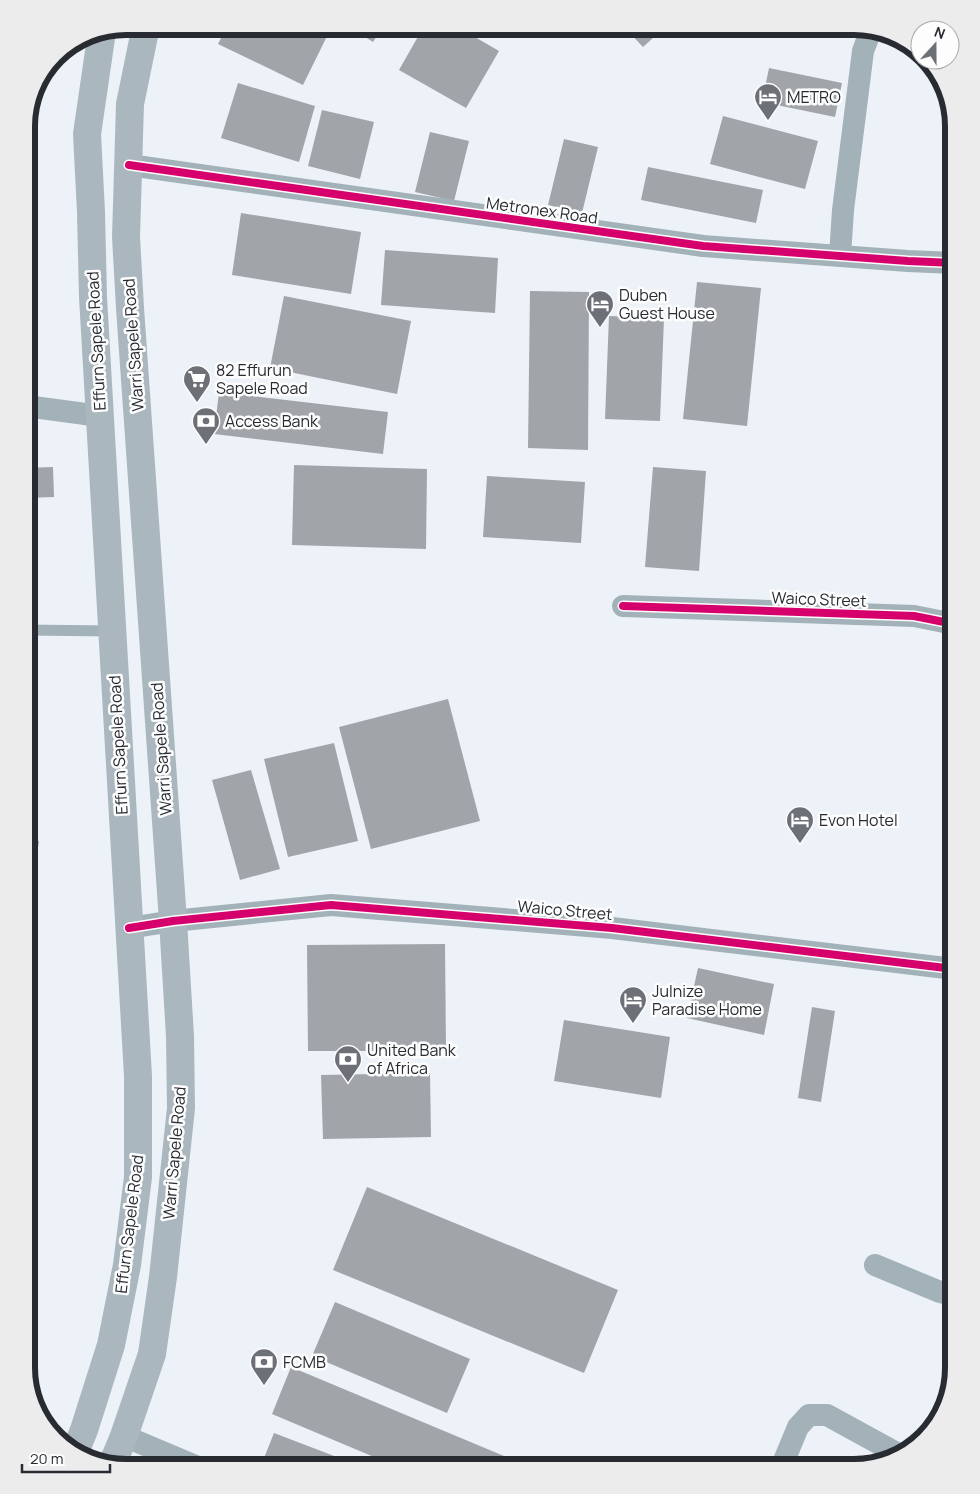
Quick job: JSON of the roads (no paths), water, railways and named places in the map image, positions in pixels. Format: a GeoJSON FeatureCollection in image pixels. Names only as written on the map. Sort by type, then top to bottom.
{"type":"FeatureCollection","features":[{"type":"Feature","properties":{"kind":"highway","name":"Warri Sapele Road"},"geometry":{"type":"LineString","coordinates":[[115,1458],[152,1354],[163,1277],[180,1108],[180,1036],[173,921],[126,237],[130,104],[144,35]]}},
{"type":"Feature","properties":{"kind":"highway","name":"Effurn Sapele Road"},"geometry":{"type":"LineString","coordinates":[[78,1445],[111,1345],[127,1265],[138,1177],[138,1076],[93,297],[87,134],[101,38]]}},
{"type":"Feature","properties":{"kind":"street"},"geometry":{"type":"LineString","coordinates":[[840,256],[843,210],[862,51],[868,36]]}},
{"type":"Feature","properties":{"kind":"street","name":"Metronex Road"},"geometry":{"type":"LineString","coordinates":[[129,165],[703,246],[945,262]]}},
{"type":"Feature","properties":{"kind":"street"},"geometry":{"type":"LineString","coordinates":[[35,407],[100,416]]}},
{"type":"Feature","properties":{"kind":"street","name":"Waico Street"},"geometry":{"type":"LineString","coordinates":[[623,606],[914,616],[945,622]]}},
{"type":"Feature","properties":{"kind":"street","name":"Waico Street"},"geometry":{"type":"LineString","coordinates":[[129,928],[173,921],[331,906],[612,928],[945,968]]}},
{"type":"Feature","properties":{"kind":"street"},"geometry":{"type":"LineString","coordinates":[[875,1265],[945,1293]]}},
{"type":"Feature","properties":{"kind":"street"},"geometry":{"type":"LineString","coordinates":[[785,1459],[798,1427],[809,1415],[827,1415],[891,1451]]}},
{"type":"Feature","properties":{"kind":"street"},"geometry":{"type":"LineString","coordinates":[[124,1436],[179,1459]]}},
{"type":"Feature","properties":{"kind":"lane"},"geometry":{"type":"LineString","coordinates":[[35,630],[112,631]]}},
{"type":"Feature","properties":{"kind":"place","name":"METRO"},"geometry":{"type":"Point","coordinates":[768,121]}},
{"type":"Feature","properties":{"kind":"place","name":"Duben Guest House"},"geometry":{"type":"Point","coordinates":[600,328]}},
{"type":"Feature","properties":{"kind":"place","name":"82 Effurun Sapele Road"},"geometry":{"type":"Point","coordinates":[197,403]}},
{"type":"Feature","properties":{"kind":"place","name":"Access Bank"},"geometry":{"type":"Point","coordinates":[206,445]}},
{"type":"Feature","properties":{"kind":"place","name":"Evon Hotel"},"geometry":{"type":"Point","coordinates":[800,844]}},
{"type":"Feature","properties":{"kind":"place","name":"Julnize Paradise Home"},"geometry":{"type":"Point","coordinates":[633,1024]}},
{"type":"Feature","properties":{"kind":"place","name":"United Bank of Africa"},"geometry":{"type":"Point","coordinates":[348,1083]}},
{"type":"Feature","properties":{"kind":"place","name":"FCMB"},"geometry":{"type":"Point","coordinates":[264,1386]}}]}
